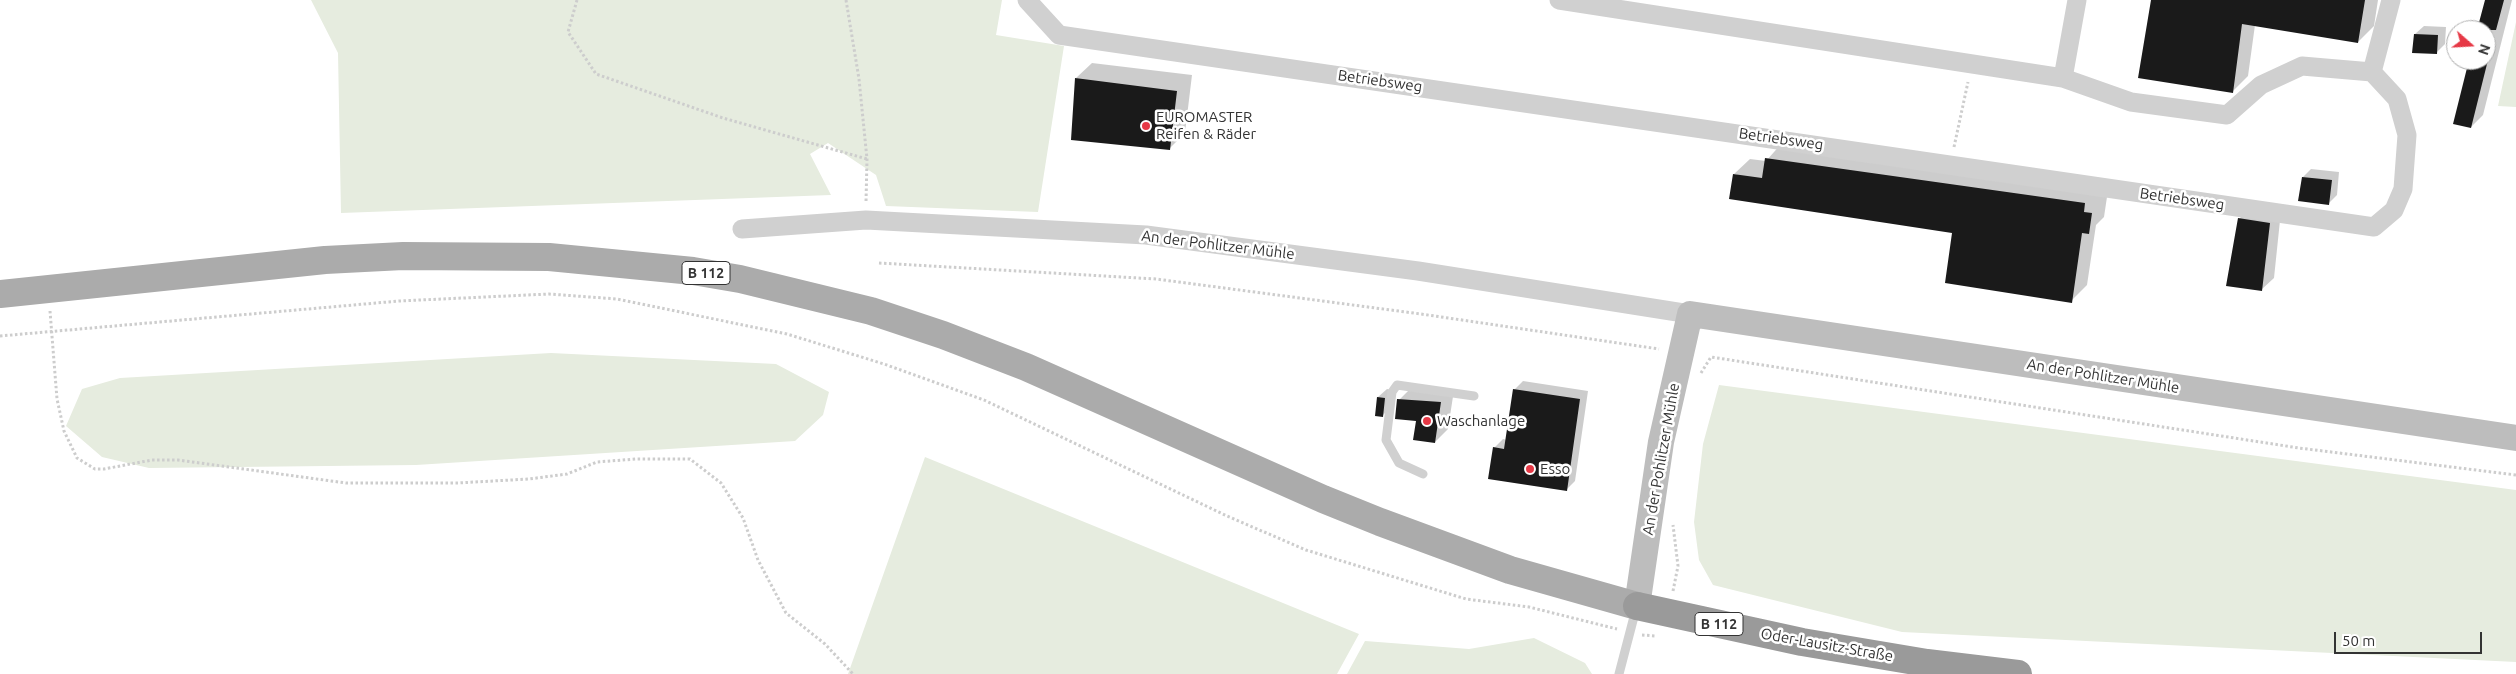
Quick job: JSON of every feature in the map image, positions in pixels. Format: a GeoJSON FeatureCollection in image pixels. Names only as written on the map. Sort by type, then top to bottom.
{"type":"FeatureCollection","features":[{"type":"Feature","properties":{"kind":"highway","name":"Oder-Lausitz-Straße"},"geometry":{"type":"LineString","coordinates":[[1636,606],[1802,642],[1927,663],[2018,674]]}},
{"type":"Feature","properties":{"kind":"main road","name":"B 112"},"geometry":{"type":"LineString","coordinates":[[0,294],[324,260],[403,256],[549,256],[692,271],[740,279],[871,311],[943,335],[1026,367],[1380,522],[1510,570],[1636,606]]}},
{"type":"Feature","properties":{"kind":"main road","name":"An der Pohlitzer Mühle"},"geometry":{"type":"LineString","coordinates":[[1636,606],[1661,442],[1690,314],[2516,438]]}},
{"type":"Feature","properties":{"kind":"street","name":"Betriebsweg"},"geometry":{"type":"LineString","coordinates":[[1027,0],[1059,35],[2374,227],[2394,210],[2403,189],[2407,135],[2397,99],[2372,72]]}},
{"type":"Feature","properties":{"kind":"street"},"geometry":{"type":"LineString","coordinates":[[1559,0],[1971,66],[2063,78],[2131,102],[2227,115],[2261,85],[2302,66],[2372,72],[2391,0]]}},
{"type":"Feature","properties":{"kind":"street"},"geometry":{"type":"LineString","coordinates":[[2063,78],[2078,0]]}},
{"type":"Feature","properties":{"kind":"street","name":"An der Pohlitzer Mühle"},"geometry":{"type":"LineString","coordinates":[[742,229],[866,220],[1146,236],[1418,271],[1690,314]]}},
{"type":"Feature","properties":{"kind":"lane"},"geometry":{"type":"LineString","coordinates":[[1423,474],[1399,463],[1386,440],[1392,392],[1397,385],[1474,396]]}},
{"type":"Feature","properties":{"kind":"lane"},"geometry":{"type":"LineString","coordinates":[[1619,674],[1636,606]]}},
{"type":"Feature","properties":{"kind":"path"},"geometry":{"type":"LineString","coordinates":[[577,0],[568,32],[596,74],[723,118],[867,159]]}},
{"type":"Feature","properties":{"kind":"path"},"geometry":{"type":"LineString","coordinates":[[846,0],[859,79],[867,159],[866,220]]}},
{"type":"Feature","properties":{"kind":"path"},"geometry":{"type":"LineString","coordinates":[[1950,164],[1971,66]]}},
{"type":"Feature","properties":{"kind":"path"},"geometry":{"type":"LineString","coordinates":[[879,264],[1156,279],[1411,312],[2299,448],[2516,475]]}},
{"type":"Feature","properties":{"kind":"path"},"geometry":{"type":"LineString","coordinates":[[50,288],[51,332],[57,399],[64,431],[77,458],[86,465],[95,469],[104,469],[152,460],[178,460],[346,482],[456,483],[529,479],[566,474],[597,462],[636,459],[690,459],[721,483],[743,518],[758,560],[786,614],[825,644],[853,674]]}},
{"type":"Feature","properties":{"kind":"path"},"geometry":{"type":"LineString","coordinates":[[0,336],[400,301],[549,294],[617,299],[787,334],[884,364],[984,400],[1227,516],[1306,550],[1342,562],[1466,599],[1529,607],[1630,632],[1658,636],[1667,613],[1678,566],[1674,516]]}},
{"type":"Feature","properties":{"kind":"path"},"geometry":{"type":"LineString","coordinates":[[1699,376],[1711,358]]}},
{"type":"Feature","properties":{"kind":"shaded area"},"geometry":{"type":"Polygon","coordinates":[[[311,0],[1002,0],[996,35],[1064,46],[1038,212],[886,206],[876,175],[828,143],[810,154],[831,195],[341,213],[338,53],[311,0]]]}},
{"type":"Feature","properties":{"kind":"shaded area"},"geometry":{"type":"Polygon","coordinates":[[[2516,22],[2516,107],[2498,106],[2516,22]]]}},
{"type":"Feature","properties":{"kind":"shaded area"},"geometry":{"type":"Polygon","coordinates":[[[551,353],[776,364],[829,392],[823,415],[795,441],[416,465],[149,468],[102,457],[66,426],[82,389],[120,378],[551,353]]]}},
{"type":"Feature","properties":{"kind":"shaded area"},"geometry":{"type":"Polygon","coordinates":[[[1719,385],[2516,490],[2516,662],[1902,632],[1713,585],[1699,560],[1694,522],[1703,444],[1719,385]]]}},
{"type":"Feature","properties":{"kind":"shaded area"},"geometry":{"type":"Polygon","coordinates":[[[925,457],[1359,634],[1337,674],[848,674],[925,457]]]}},
{"type":"Feature","properties":{"kind":"shaded area"},"geometry":{"type":"Polygon","coordinates":[[[1534,638],[1585,663],[1592,674],[1347,674],[1365,641],[1469,649],[1534,638]]]}},
{"type":"Feature","properties":{"kind":"building"},"geometry":{"type":"Polygon","coordinates":[[[2151,0],[2365,0],[2358,43],[2242,24],[2233,93],[2138,78],[2151,0]]]}},
{"type":"Feature","properties":{"kind":"building"},"geometry":{"type":"Polygon","coordinates":[[[2485,0],[2504,0],[2496,30],[2496,20],[2480,20],[2485,0]]]}},
{"type":"Feature","properties":{"kind":"building"},"geometry":{"type":"Polygon","coordinates":[[[2414,34],[2438,35],[2437,54],[2412,53],[2414,34]]]}},
{"type":"Feature","properties":{"kind":"building"},"geometry":{"type":"Polygon","coordinates":[[[2466,70],[2486,70],[2471,128],[2453,124],[2466,70]]]}},
{"type":"Feature","properties":{"kind":"building"},"geometry":{"type":"Polygon","coordinates":[[[1075,78],[1177,91],[1170,150],[1071,140],[1075,78]]]}},
{"type":"Feature","properties":{"kind":"building"},"geometry":{"type":"Polygon","coordinates":[[[1765,158],[2085,203],[2084,212],[2092,213],[2089,234],[2082,233],[2072,303],[1945,283],[1952,233],[1729,199],[1733,174],[1762,178],[1765,158]]]}},
{"type":"Feature","properties":{"kind":"building"},"geometry":{"type":"Polygon","coordinates":[[[2302,177],[2332,180],[2329,205],[2298,201],[2302,177]]]}},
{"type":"Feature","properties":{"kind":"building"},"geometry":{"type":"Polygon","coordinates":[[[2238,218],[2270,223],[2262,291],[2226,286],[2238,218]]]}},
{"type":"Feature","properties":{"kind":"building"},"geometry":{"type":"Polygon","coordinates":[[[1513,389],[1580,399],[1567,491],[1488,479],[1493,447],[1504,449],[1513,389]]]}},
{"type":"Feature","properties":{"kind":"building"},"geometry":{"type":"Polygon","coordinates":[[[1377,397],[1385,398],[1383,417],[1375,416],[1377,397]]]}},
{"type":"Feature","properties":{"kind":"building","name":"Waschanlage"},"geometry":{"type":"Polygon","coordinates":[[[1397,399],[1441,402],[1435,443],[1413,440],[1416,421],[1395,419],[1397,399]]]}},
{"type":"Feature","properties":{"kind":"place","name":"EUROMASTER Reifen & Räder"},"geometry":{"type":"Point","coordinates":[1146,126]}},
{"type":"Feature","properties":{"kind":"place","name":"Waschanlage"},"geometry":{"type":"Point","coordinates":[1427,421]}},
{"type":"Feature","properties":{"kind":"place","name":"Esso"},"geometry":{"type":"Point","coordinates":[1530,469]}}]}
